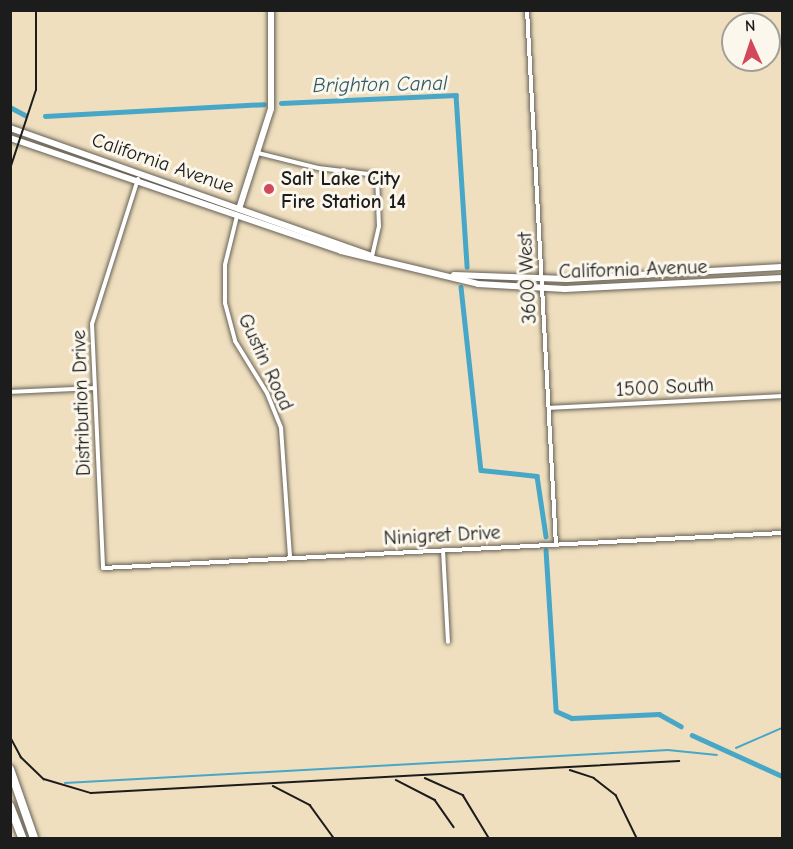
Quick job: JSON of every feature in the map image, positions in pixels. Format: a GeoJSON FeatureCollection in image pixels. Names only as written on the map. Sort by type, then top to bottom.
{"type":"FeatureCollection","features":[{"type":"Feature","properties":{"kind":"highway"},"geometry":{"type":"LineString","coordinates":[[10,769],[34,838]]}},
{"type":"Feature","properties":{"kind":"highway"},"geometry":{"type":"LineString","coordinates":[[10,806],[22,838]]}},
{"type":"Feature","properties":{"kind":"main road"},"geometry":{"type":"LineString","coordinates":[[237,216],[258,153],[274,86],[271,10]]}},
{"type":"Feature","properties":{"kind":"main road","name":"California Avenue"},"geometry":{"type":"LineString","coordinates":[[10,128],[240,207],[372,256]]}},
{"type":"Feature","properties":{"kind":"main road","name":"California Avenue"},"geometry":{"type":"LineString","coordinates":[[10,138],[237,216],[372,256],[452,275],[478,284],[543,289],[617,288],[783,278]]}},
{"type":"Feature","properties":{"kind":"main road","name":"California Avenue"},"geometry":{"type":"LineString","coordinates":[[452,275],[543,278],[616,277],[783,267]]}},
{"type":"Feature","properties":{"kind":"main road"},"geometry":{"type":"LineString","coordinates":[[720,271],[721,282]]}},
{"type":"Feature","properties":{"kind":"main road"},"geometry":{"type":"LineString","coordinates":[[616,277],[617,288]]}},
{"type":"Feature","properties":{"kind":"street","name":"3600 West"},"geometry":{"type":"LineString","coordinates":[[527,10],[556,544]]}},
{"type":"Feature","properties":{"kind":"street"},"geometry":{"type":"LineString","coordinates":[[258,153],[377,175],[379,226],[372,256]]}},
{"type":"Feature","properties":{"kind":"street","name":"Distribution Drive"},"geometry":{"type":"LineString","coordinates":[[103,568],[93,319],[140,173]]}},
{"type":"Feature","properties":{"kind":"street","name":"Gustin Road"},"geometry":{"type":"LineString","coordinates":[[237,216],[225,265],[225,303],[236,341],[267,393],[281,428],[290,558]]}},
{"type":"Feature","properties":{"kind":"street"},"geometry":{"type":"LineString","coordinates":[[10,392],[94,388]]}},
{"type":"Feature","properties":{"kind":"street","name":"1500 South"},"geometry":{"type":"LineString","coordinates":[[549,408],[783,396]]}},
{"type":"Feature","properties":{"kind":"street","name":"Ninigret Drive"},"geometry":{"type":"LineString","coordinates":[[103,568],[783,533]]}},
{"type":"Feature","properties":{"kind":"street"},"geometry":{"type":"LineString","coordinates":[[443,550],[448,642]]}},
{"type":"Feature","properties":{"kind":"waterway","name":"Brighton Canal"},"geometry":{"type":"LineString","coordinates":[[281,103],[456,95],[467,267]]}},
{"type":"Feature","properties":{"kind":"waterway","name":"Brighton Canal"},"geometry":{"type":"LineString","coordinates":[[45,116],[264,104]]}},
{"type":"Feature","properties":{"kind":"waterway","name":"Brighton Canal"},"geometry":{"type":"LineString","coordinates":[[10,107],[25,115]]}},
{"type":"Feature","properties":{"kind":"waterway","name":"Brighton Canal"},"geometry":{"type":"LineString","coordinates":[[461,287],[481,470],[537,476],[546,536]]}},
{"type":"Feature","properties":{"kind":"waterway","name":"Brighton Canal"},"geometry":{"type":"LineString","coordinates":[[546,550],[556,711],[572,718],[659,714],[681,726]]}},
{"type":"Feature","properties":{"kind":"waterway"},"geometry":{"type":"LineString","coordinates":[[736,748],[782,728]]}},
{"type":"Feature","properties":{"kind":"waterway","name":"Brighton Canal"},"geometry":{"type":"LineString","coordinates":[[692,735],[782,776]]}},
{"type":"Feature","properties":{"kind":"waterway"},"geometry":{"type":"LineString","coordinates":[[65,783],[668,750],[717,755]]}},
{"type":"Feature","properties":{"kind":"railway"},"geometry":{"type":"LineString","coordinates":[[10,169],[36,90],[36,10]]}},
{"type":"Feature","properties":{"kind":"railway"},"geometry":{"type":"LineString","coordinates":[[10,736],[21,757],[44,779],[91,793],[679,761]]}},
{"type":"Feature","properties":{"kind":"railway"},"geometry":{"type":"LineString","coordinates":[[570,770],[594,778],[616,795],[637,838]]}},
{"type":"Feature","properties":{"kind":"railway"},"geometry":{"type":"LineString","coordinates":[[425,778],[463,795],[489,838]]}},
{"type":"Feature","properties":{"kind":"railway"},"geometry":{"type":"LineString","coordinates":[[396,780],[435,800],[454,827]]}},
{"type":"Feature","properties":{"kind":"railway"},"geometry":{"type":"LineString","coordinates":[[273,786],[310,805],[334,838]]}},
{"type":"Feature","properties":{"kind":"place","name":"Salt Lake City Fire Station 14"},"geometry":{"type":"Point","coordinates":[269,189]}}]}
